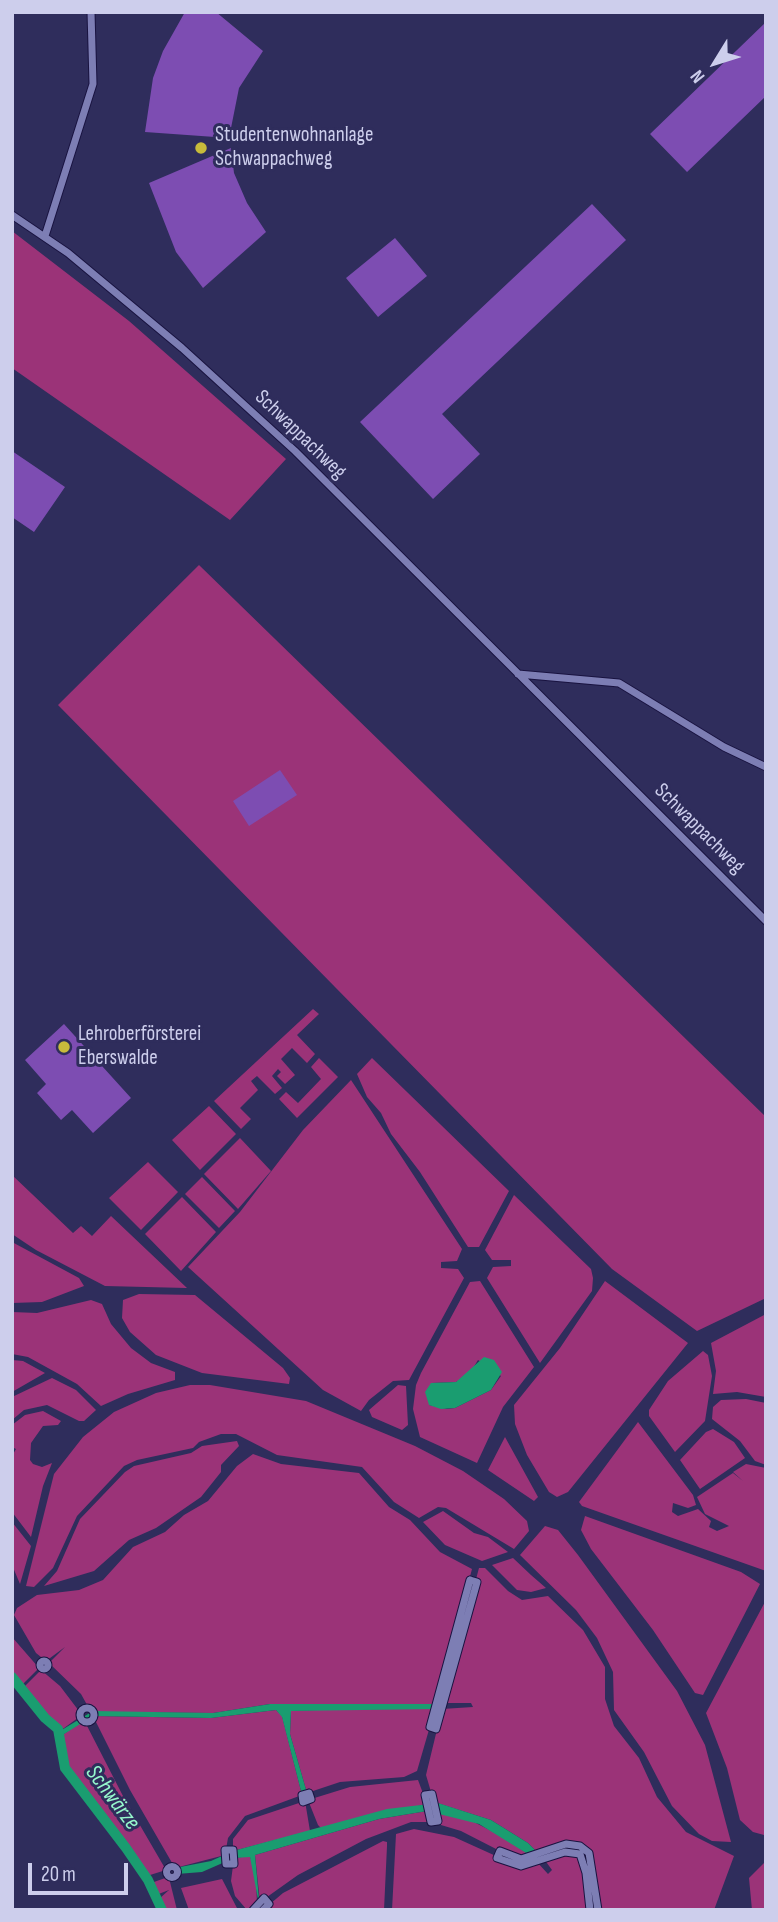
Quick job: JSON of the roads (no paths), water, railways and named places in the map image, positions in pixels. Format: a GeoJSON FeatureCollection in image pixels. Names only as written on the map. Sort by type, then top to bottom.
{"type":"FeatureCollection","features":[{"type":"Feature","properties":{"kind":"street"},"geometry":{"type":"LineString","coordinates":[[45,236],[93,84],[91,12]]}},
{"type":"Feature","properties":{"kind":"street","name":"Schwappachweg"},"geometry":{"type":"LineString","coordinates":[[12,215],[45,236],[182,348],[295,451],[766,921]]}},
{"type":"Feature","properties":{"kind":"street"},"geometry":{"type":"LineString","coordinates":[[517,674],[619,682],[724,747],[766,767]]}},
{"type":"Feature","properties":{"kind":"street"},"geometry":{"type":"LineString","coordinates":[[470,1580],[477,1582],[436,1729],[430,1727],[470,1580]]}},
{"type":"Feature","properties":{"kind":"street"},"geometry":{"type":"LineString","coordinates":[[590,1910],[586,1873],[580,1854],[565,1852],[522,1866],[497,1858],[500,1851],[521,1859],[566,1844],[580,1846],[589,1853],[598,1910]]}},
{"type":"Feature","properties":{"kind":"street"},"geometry":{"type":"LineString","coordinates":[[254,1910],[264,1898],[269,1904],[262,1910]]}},
{"type":"Feature","properties":{"kind":"waterway","name":"Schwärze"},"geometry":{"type":"LineString","coordinates":[[12,1677],[45,1718],[58,1729],[65,1768],[148,1880],[162,1910]]}},
{"type":"Feature","properties":{"kind":"place","name":"Studentenwohnanlage Schwappachweg"},"geometry":{"type":"Point","coordinates":[201,148]}},
{"type":"Feature","properties":{"kind":"place","name":"Lehroberförsterei Eberswalde"},"geometry":{"type":"Point","coordinates":[64,1047]}}]}
